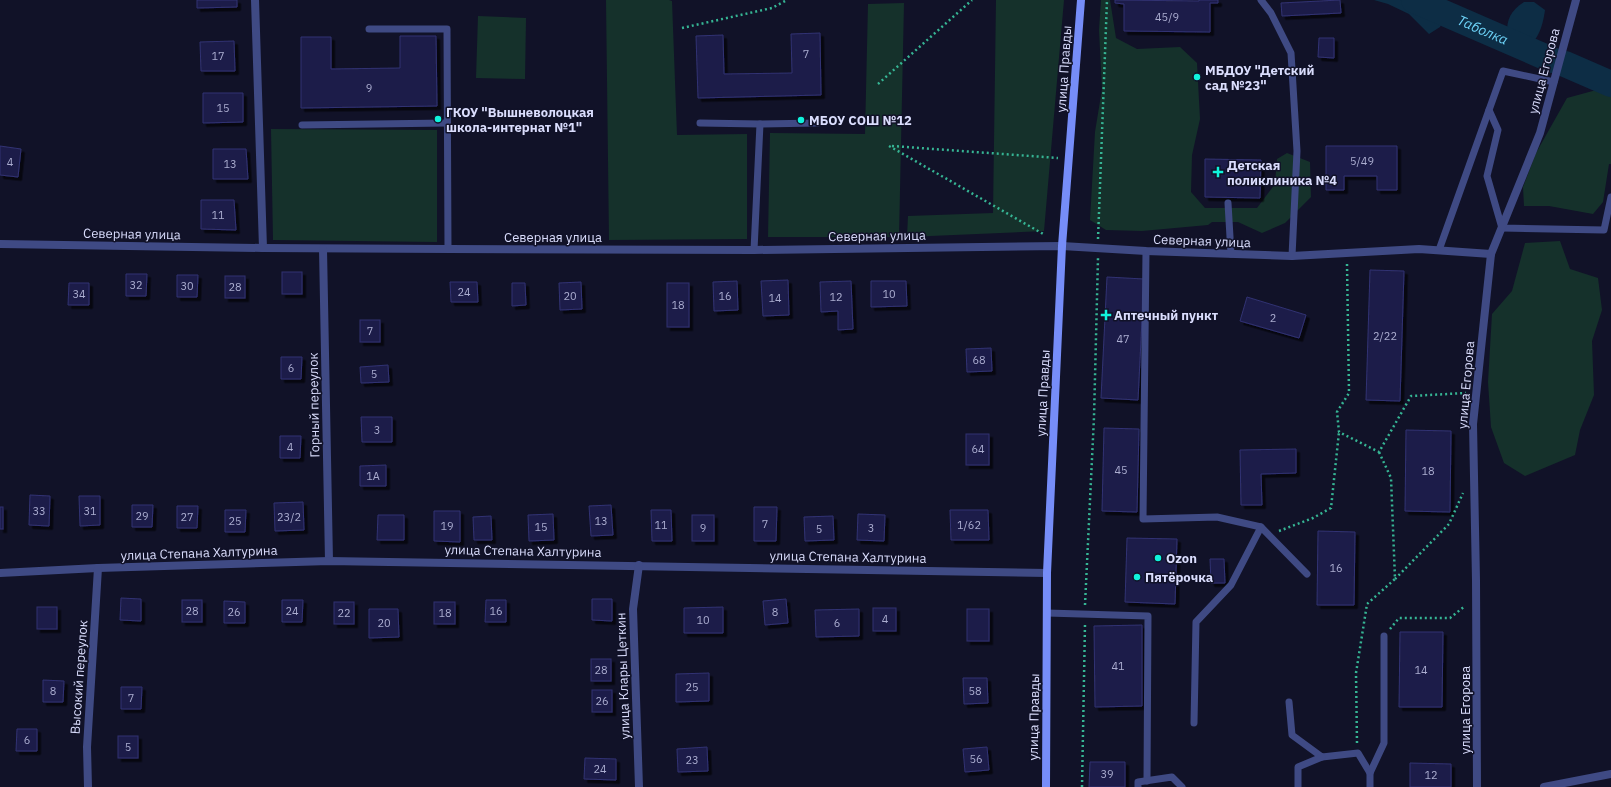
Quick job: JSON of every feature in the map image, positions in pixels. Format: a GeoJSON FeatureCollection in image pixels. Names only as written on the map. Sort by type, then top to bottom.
{"type":"FeatureCollection","features":[{"type":"Feature","properties":{"kind":"street"},"geometry":{"type":"LineString","coordinates":[[255,0],[263,248]]}},
{"type":"Feature","properties":{"kind":"street","name":"улица Правды"},"geometry":{"type":"LineString","coordinates":[[1046,787],[1047,573],[1062,246],[1080,0]]}},
{"type":"Feature","properties":{"kind":"street","name":"улица Егорова"},"geometry":{"type":"LineString","coordinates":[[1477,787],[1473,424],[1491,254],[1540,133],[1576,0]]}},
{"type":"Feature","properties":{"kind":"street","name":"Северная улица"},"geometry":{"type":"LineString","coordinates":[[0,244],[322,249],[754,250],[1062,246],[1146,251],[1292,256],[1419,249],[1491,254]]}},
{"type":"Feature","properties":{"kind":"street","name":"Горный переулок"},"geometry":{"type":"LineString","coordinates":[[322,249],[329,561]]}},
{"type":"Feature","properties":{"kind":"street","name":"улица Степана Халтурина"},"geometry":{"type":"LineString","coordinates":[[0,573],[98,568],[329,561],[1047,573]]}},
{"type":"Feature","properties":{"kind":"street","name":"улица Клары Цеткин"},"geometry":{"type":"LineString","coordinates":[[639,565],[633,609],[639,787]]}},
{"type":"Feature","properties":{"kind":"street","name":"Высокий переулок"},"geometry":{"type":"LineString","coordinates":[[88,787],[86,747],[98,568]]}},
{"type":"Feature","properties":{"kind":"street"},"geometry":{"type":"LineString","coordinates":[[1544,787],[1611,774]]}},
{"type":"Feature","properties":{"kind":"lane"},"geometry":{"type":"LineString","coordinates":[[1261,0],[1271,13],[1291,53],[1297,151],[1292,256]]}},
{"type":"Feature","properties":{"kind":"lane"},"geometry":{"type":"LineString","coordinates":[[369,29],[447,29],[448,249]]}},
{"type":"Feature","properties":{"kind":"lane"},"geometry":{"type":"LineString","coordinates":[[1439,250],[1503,71],[1554,82]]}},
{"type":"Feature","properties":{"kind":"lane"},"geometry":{"type":"LineString","coordinates":[[1489,110],[1498,130],[1487,176],[1502,228],[1604,230],[1611,197]]}},
{"type":"Feature","properties":{"kind":"lane"},"geometry":{"type":"LineString","coordinates":[[302,125],[447,123]]}},
{"type":"Feature","properties":{"kind":"lane"},"geometry":{"type":"LineString","coordinates":[[700,123],[818,123]]}},
{"type":"Feature","properties":{"kind":"lane"},"geometry":{"type":"LineString","coordinates":[[754,250],[760,124]]}},
{"type":"Feature","properties":{"kind":"lane"},"geometry":{"type":"LineString","coordinates":[[1228,203],[1230,254]]}},
{"type":"Feature","properties":{"kind":"lane"},"geometry":{"type":"LineString","coordinates":[[1146,251],[1143,519],[1217,517],[1261,527],[1307,574]]}},
{"type":"Feature","properties":{"kind":"lane"},"geometry":{"type":"LineString","coordinates":[[1194,723],[1196,622],[1231,585],[1261,527]]}},
{"type":"Feature","properties":{"kind":"lane"},"geometry":{"type":"LineString","coordinates":[[1047,613],[1148,616],[1147,781]]}},
{"type":"Feature","properties":{"kind":"lane"},"geometry":{"type":"LineString","coordinates":[[1370,787],[1370,774],[1384,743],[1384,636]]}},
{"type":"Feature","properties":{"kind":"lane"},"geometry":{"type":"LineString","coordinates":[[1289,702],[1292,735],[1322,757]]}},
{"type":"Feature","properties":{"kind":"lane"},"geometry":{"type":"LineString","coordinates":[[1298,787],[1298,767],[1322,757],[1358,754],[1370,774]]}},
{"type":"Feature","properties":{"kind":"lane"},"geometry":{"type":"LineString","coordinates":[[1138,787],[1138,782],[1172,778],[1182,787]]}},
{"type":"Feature","properties":{"kind":"path"},"geometry":{"type":"LineString","coordinates":[[682,28],[772,8],[787,0]]}},
{"type":"Feature","properties":{"kind":"path"},"geometry":{"type":"LineString","coordinates":[[878,84],[972,0]]}},
{"type":"Feature","properties":{"kind":"path"},"geometry":{"type":"LineString","coordinates":[[1082,787],[1085,614],[1094,417],[1098,248],[1107,0]]}},
{"type":"Feature","properties":{"kind":"path"},"geometry":{"type":"LineString","coordinates":[[1062,246],[889,146],[1069,159]]}},
{"type":"Feature","properties":{"kind":"path"},"geometry":{"type":"LineString","coordinates":[[1269,535],[1313,518],[1331,508],[1339,432],[1337,412],[1349,393],[1347,253]]}},
{"type":"Feature","properties":{"kind":"path"},"geometry":{"type":"LineString","coordinates":[[1379,452],[1411,396],[1476,392]]}},
{"type":"Feature","properties":{"kind":"path"},"geometry":{"type":"LineString","coordinates":[[1339,432],[1379,452],[1391,478],[1395,579]]}},
{"type":"Feature","properties":{"kind":"path"},"geometry":{"type":"LineString","coordinates":[[1358,754],[1356,673],[1367,604],[1395,579],[1449,524],[1464,491]]}},
{"type":"Feature","properties":{"kind":"path"},"geometry":{"type":"LineString","coordinates":[[1384,636],[1399,618],[1450,618],[1476,597]]}},
{"type":"Feature","properties":{"kind":"green space"},"geometry":{"type":"Polygon","coordinates":[[[606,0],[672,1],[677,135],[747,134],[747,239],[609,240],[606,0]]]}},
{"type":"Feature","properties":{"kind":"green space"},"geometry":{"type":"Polygon","coordinates":[[[996,0],[1064,0],[1044,231],[907,237],[908,216],[993,213],[996,0]]]}},
{"type":"Feature","properties":{"kind":"green space"},"geometry":{"type":"Polygon","coordinates":[[[1101,0],[1110,0],[1116,38],[1137,49],[1180,47],[1197,63],[1200,119],[1192,155],[1191,192],[1205,208],[1257,208],[1275,184],[1277,159],[1287,153],[1310,162],[1311,197],[1285,223],[1262,233],[1238,222],[1212,222],[1208,225],[1142,231],[1106,230],[1090,220],[1095,132],[1102,89],[1099,30],[1101,0]]]}},
{"type":"Feature","properties":{"kind":"green space"},"geometry":{"type":"Polygon","coordinates":[[[904,3],[899,237],[768,237],[770,133],[865,134],[868,4],[904,3]]]}},
{"type":"Feature","properties":{"kind":"green space"},"geometry":{"type":"Polygon","coordinates":[[[478,16],[526,18],[525,79],[476,78],[478,16]]]}},
{"type":"Feature","properties":{"kind":"green space"},"geometry":{"type":"Polygon","coordinates":[[[1600,89],[1611,94],[1611,164],[1609,164],[1603,202],[1593,214],[1549,206],[1524,206],[1523,187],[1536,153],[1567,98],[1600,89]]]}},
{"type":"Feature","properties":{"kind":"green space"},"geometry":{"type":"Polygon","coordinates":[[[271,129],[437,130],[437,242],[273,240],[271,129]]]}},
{"type":"Feature","properties":{"kind":"green space"},"geometry":{"type":"Polygon","coordinates":[[[1560,241],[1570,269],[1598,278],[1602,310],[1592,341],[1594,395],[1580,430],[1575,455],[1525,476],[1504,463],[1491,427],[1488,382],[1492,314],[1512,291],[1525,243],[1560,241]]]}},
{"type":"Feature","properties":{"kind":"water"},"geometry":{"type":"Polygon","coordinates":[[[1374,0],[1431,0],[1436,2],[1446,14],[1440,27],[1429,34],[1409,14],[1388,4],[1374,0]]]}},
{"type":"Feature","properties":{"kind":"water"},"geometry":{"type":"Polygon","coordinates":[[[1524,2],[1534,2],[1545,10],[1538,35],[1525,50],[1519,54],[1508,48],[1507,27],[1513,11],[1524,2]]]}},
{"type":"Feature","properties":{"kind":"building"},"geometry":{"type":"Polygon","coordinates":[[[197,0],[237,0],[237,7],[197,8],[197,0]]]}},
{"type":"Feature","properties":{"kind":"building"},"geometry":{"type":"Polygon","coordinates":[[[1115,0],[1218,0],[1218,3],[1210,3],[1210,32],[1124,31],[1124,4],[1115,3],[1115,0]]]}},
{"type":"Feature","properties":{"kind":"building"},"geometry":{"type":"Polygon","coordinates":[[[1340,0],[1341,13],[1282,16],[1281,3],[1340,0]]]}},
{"type":"Feature","properties":{"kind":"building"},"geometry":{"type":"Polygon","coordinates":[[[820,33],[821,95],[698,98],[696,36],[723,35],[724,74],[792,73],[791,34],[820,33]]]}},
{"type":"Feature","properties":{"kind":"building"},"geometry":{"type":"Polygon","coordinates":[[[400,36],[436,36],[437,106],[301,108],[301,37],[331,37],[331,69],[400,68],[400,36]]]}},
{"type":"Feature","properties":{"kind":"building"},"geometry":{"type":"Polygon","coordinates":[[[1319,38],[1334,38],[1334,58],[1318,57],[1319,38]]]}},
{"type":"Feature","properties":{"kind":"building"},"geometry":{"type":"Polygon","coordinates":[[[234,41],[235,71],[201,71],[200,42],[234,41]]]}},
{"type":"Feature","properties":{"kind":"building"},"geometry":{"type":"Polygon","coordinates":[[[203,93],[243,93],[243,122],[203,123],[203,93]]]}},
{"type":"Feature","properties":{"kind":"building"},"geometry":{"type":"Polygon","coordinates":[[[0,146],[21,149],[18,177],[0,175],[0,146]]]}},
{"type":"Feature","properties":{"kind":"building"},"geometry":{"type":"Polygon","coordinates":[[[1326,146],[1397,146],[1397,190],[1377,190],[1377,176],[1344,176],[1344,190],[1326,190],[1326,146]]]}},
{"type":"Feature","properties":{"kind":"building"},"geometry":{"type":"Polygon","coordinates":[[[213,149],[246,149],[248,179],[213,179],[213,149]]]}},
{"type":"Feature","properties":{"kind":"building"},"geometry":{"type":"Polygon","coordinates":[[[1205,159],[1261,160],[1260,198],[1205,197],[1205,159]]]}},
{"type":"Feature","properties":{"kind":"building"},"geometry":{"type":"Polygon","coordinates":[[[201,200],[234,200],[236,230],[201,229],[201,200]]]}},
{"type":"Feature","properties":{"kind":"building"},"geometry":{"type":"Polygon","coordinates":[[[1370,270],[1404,271],[1400,401],[1366,400],[1370,270]]]}},
{"type":"Feature","properties":{"kind":"building"},"geometry":{"type":"Polygon","coordinates":[[[282,272],[302,272],[302,294],[282,294],[282,272]]]}},
{"type":"Feature","properties":{"kind":"building"},"geometry":{"type":"Polygon","coordinates":[[[126,274],[147,274],[146,296],[126,296],[126,274]]]}},
{"type":"Feature","properties":{"kind":"building"},"geometry":{"type":"Polygon","coordinates":[[[177,275],[198,275],[197,297],[177,297],[177,275]]]}},
{"type":"Feature","properties":{"kind":"building"},"geometry":{"type":"Polygon","coordinates":[[[225,276],[245,276],[245,298],[225,298],[225,276]]]}},
{"type":"Feature","properties":{"kind":"building"},"geometry":{"type":"Polygon","coordinates":[[[1107,277],[1144,279],[1138,400],[1101,398],[1107,277]]]}},
{"type":"Feature","properties":{"kind":"building"},"geometry":{"type":"Polygon","coordinates":[[[788,280],[789,315],[763,316],[761,281],[788,280]]]}},
{"type":"Feature","properties":{"kind":"building"},"geometry":{"type":"Polygon","coordinates":[[[737,281],[738,310],[714,311],[713,282],[737,281]]]}},
{"type":"Feature","properties":{"kind":"building"},"geometry":{"type":"Polygon","coordinates":[[[851,281],[853,329],[838,330],[838,311],[821,312],[820,282],[851,281]]]}},
{"type":"Feature","properties":{"kind":"building"},"geometry":{"type":"Polygon","coordinates":[[[871,281],[906,281],[907,306],[871,307],[871,281]]]}},
{"type":"Feature","properties":{"kind":"building"},"geometry":{"type":"Polygon","coordinates":[[[450,282],[477,282],[478,302],[451,302],[450,282]]]}},
{"type":"Feature","properties":{"kind":"building"},"geometry":{"type":"Polygon","coordinates":[[[581,282],[582,309],[560,310],[559,283],[581,282]]]}},
{"type":"Feature","properties":{"kind":"building"},"geometry":{"type":"Polygon","coordinates":[[[69,283],[89,283],[89,305],[68,305],[69,283]]]}},
{"type":"Feature","properties":{"kind":"building"},"geometry":{"type":"Polygon","coordinates":[[[512,283],[525,283],[526,305],[512,306],[512,283]]]}},
{"type":"Feature","properties":{"kind":"building"},"geometry":{"type":"Polygon","coordinates":[[[667,283],[689,283],[689,327],[667,327],[667,283]]]}},
{"type":"Feature","properties":{"kind":"building"},"geometry":{"type":"Polygon","coordinates":[[[1247,297],[1306,315],[1299,338],[1240,321],[1247,297]]]}},
{"type":"Feature","properties":{"kind":"building"},"geometry":{"type":"Polygon","coordinates":[[[360,320],[380,320],[380,342],[360,342],[360,320]]]}},
{"type":"Feature","properties":{"kind":"building"},"geometry":{"type":"Polygon","coordinates":[[[991,348],[992,371],[967,372],[966,349],[991,348]]]}},
{"type":"Feature","properties":{"kind":"building"},"geometry":{"type":"Polygon","coordinates":[[[281,357],[302,357],[301,379],[281,379],[281,357]]]}},
{"type":"Feature","properties":{"kind":"building"},"geometry":{"type":"Polygon","coordinates":[[[388,365],[389,382],[361,383],[360,367],[388,365]]]}},
{"type":"Feature","properties":{"kind":"building"},"geometry":{"type":"Polygon","coordinates":[[[361,417],[392,417],[392,442],[362,442],[361,417]]]}},
{"type":"Feature","properties":{"kind":"building"},"geometry":{"type":"Polygon","coordinates":[[[1104,428],[1139,429],[1137,512],[1102,511],[1104,428]]]}},
{"type":"Feature","properties":{"kind":"building"},"geometry":{"type":"Polygon","coordinates":[[[1406,430],[1451,431],[1450,512],[1405,511],[1406,430]]]}},
{"type":"Feature","properties":{"kind":"building"},"geometry":{"type":"Polygon","coordinates":[[[966,434],[989,434],[989,465],[966,465],[966,434]]]}},
{"type":"Feature","properties":{"kind":"building"},"geometry":{"type":"Polygon","coordinates":[[[280,436],[301,436],[300,458],[280,458],[280,436]]]}},
{"type":"Feature","properties":{"kind":"building"},"geometry":{"type":"Polygon","coordinates":[[[1296,449],[1296,473],[1261,474],[1262,505],[1241,505],[1240,450],[1296,449]]]}},
{"type":"Feature","properties":{"kind":"building"},"geometry":{"type":"Polygon","coordinates":[[[386,465],[386,486],[360,486],[360,466],[386,465]]]}},
{"type":"Feature","properties":{"kind":"building"},"geometry":{"type":"Polygon","coordinates":[[[30,495],[50,496],[49,526],[29,525],[30,495]]]}},
{"type":"Feature","properties":{"kind":"building"},"geometry":{"type":"Polygon","coordinates":[[[79,496],[100,496],[100,525],[80,526],[79,496]]]}},
{"type":"Feature","properties":{"kind":"building"},"geometry":{"type":"Polygon","coordinates":[[[303,502],[304,530],[275,531],[274,503],[303,502]]]}},
{"type":"Feature","properties":{"kind":"building"},"geometry":{"type":"Polygon","coordinates":[[[132,505],[153,505],[152,527],[132,527],[132,505]]]}},
{"type":"Feature","properties":{"kind":"building"},"geometry":{"type":"Polygon","coordinates":[[[611,505],[613,535],[591,536],[589,506],[611,505]]]}},
{"type":"Feature","properties":{"kind":"building"},"geometry":{"type":"Polygon","coordinates":[[[177,506],[198,506],[197,528],[177,528],[177,506]]]}},
{"type":"Feature","properties":{"kind":"building"},"geometry":{"type":"Polygon","coordinates":[[[0,507],[3,507],[3,529],[0,529],[0,507]]]}},
{"type":"Feature","properties":{"kind":"building"},"geometry":{"type":"Polygon","coordinates":[[[754,507],[777,507],[776,541],[754,541],[754,507]]]}},
{"type":"Feature","properties":{"kind":"building"},"geometry":{"type":"Polygon","coordinates":[[[225,510],[246,510],[245,532],[225,532],[225,510]]]}},
{"type":"Feature","properties":{"kind":"building"},"geometry":{"type":"Polygon","coordinates":[[[651,510],[671,510],[672,541],[652,541],[651,510]]]}},
{"type":"Feature","properties":{"kind":"building"},"geometry":{"type":"Polygon","coordinates":[[[950,510],[988,510],[989,540],[951,540],[950,510]]]}},
{"type":"Feature","properties":{"kind":"building"},"geometry":{"type":"Polygon","coordinates":[[[434,511],[460,511],[460,542],[434,541],[434,511]]]}},
{"type":"Feature","properties":{"kind":"building"},"geometry":{"type":"Polygon","coordinates":[[[553,514],[554,540],[529,541],[528,515],[553,514]]]}},
{"type":"Feature","properties":{"kind":"building"},"geometry":{"type":"Polygon","coordinates":[[[858,514],[885,515],[884,541],[857,540],[858,514]]]}},
{"type":"Feature","properties":{"kind":"building"},"geometry":{"type":"Polygon","coordinates":[[[378,515],[404,515],[404,540],[377,540],[378,515]]]}},
{"type":"Feature","properties":{"kind":"building"},"geometry":{"type":"Polygon","coordinates":[[[692,515],[714,515],[714,541],[692,541],[692,515]]]}},
{"type":"Feature","properties":{"kind":"building"},"geometry":{"type":"Polygon","coordinates":[[[491,516],[492,540],[474,540],[473,517],[491,516]]]}},
{"type":"Feature","properties":{"kind":"building"},"geometry":{"type":"Polygon","coordinates":[[[833,516],[834,540],[805,541],[804,517],[833,516]]]}},
{"type":"Feature","properties":{"kind":"building"},"geometry":{"type":"Polygon","coordinates":[[[1318,531],[1355,532],[1354,605],[1317,605],[1318,531]]]}},
{"type":"Feature","properties":{"kind":"building"},"geometry":{"type":"Polygon","coordinates":[[[1127,538],[1177,539],[1175,604],[1125,602],[1127,538]]]}},
{"type":"Feature","properties":{"kind":"building"},"geometry":{"type":"Polygon","coordinates":[[[1210,559],[1224,559],[1225,583],[1211,583],[1210,559]]]}},
{"type":"Feature","properties":{"kind":"building"},"geometry":{"type":"Polygon","coordinates":[[[121,598],[141,599],[141,621],[120,620],[121,598]]]}},
{"type":"Feature","properties":{"kind":"building"},"geometry":{"type":"Polygon","coordinates":[[[592,599],[612,599],[612,621],[592,620],[592,599]]]}},
{"type":"Feature","properties":{"kind":"building"},"geometry":{"type":"Polygon","coordinates":[[[786,599],[788,623],[765,625],[763,601],[786,599]]]}},
{"type":"Feature","properties":{"kind":"building"},"geometry":{"type":"Polygon","coordinates":[[[182,600],[202,600],[202,622],[182,622],[182,600]]]}},
{"type":"Feature","properties":{"kind":"building"},"geometry":{"type":"Polygon","coordinates":[[[282,600],[303,600],[302,622],[282,622],[282,600]]]}},
{"type":"Feature","properties":{"kind":"building"},"geometry":{"type":"Polygon","coordinates":[[[486,600],[506,600],[506,622],[485,622],[486,600]]]}},
{"type":"Feature","properties":{"kind":"building"},"geometry":{"type":"Polygon","coordinates":[[[224,601],[245,602],[245,623],[224,623],[224,601]]]}},
{"type":"Feature","properties":{"kind":"building"},"geometry":{"type":"Polygon","coordinates":[[[334,602],[354,602],[354,624],[334,624],[334,602]]]}},
{"type":"Feature","properties":{"kind":"building"},"geometry":{"type":"Polygon","coordinates":[[[434,602],[455,602],[455,624],[434,624],[434,602]]]}},
{"type":"Feature","properties":{"kind":"building"},"geometry":{"type":"Polygon","coordinates":[[[37,607],[57,607],[57,629],[37,629],[37,607]]]}},
{"type":"Feature","properties":{"kind":"building"},"geometry":{"type":"Polygon","coordinates":[[[723,607],[723,633],[684,633],[684,608],[723,607]]]}},
{"type":"Feature","properties":{"kind":"building"},"geometry":{"type":"Polygon","coordinates":[[[873,608],[896,608],[896,631],[873,631],[873,608]]]}},
{"type":"Feature","properties":{"kind":"building"},"geometry":{"type":"Polygon","coordinates":[[[369,609],[398,609],[399,637],[369,638],[369,609]]]}},
{"type":"Feature","properties":{"kind":"building"},"geometry":{"type":"Polygon","coordinates":[[[859,609],[859,636],[816,637],[815,610],[859,609]]]}},
{"type":"Feature","properties":{"kind":"building"},"geometry":{"type":"Polygon","coordinates":[[[967,609],[989,609],[989,641],[967,641],[967,609]]]}},
{"type":"Feature","properties":{"kind":"building"},"geometry":{"type":"Polygon","coordinates":[[[1142,625],[1142,706],[1095,707],[1094,626],[1142,625]]]}},
{"type":"Feature","properties":{"kind":"building"},"geometry":{"type":"Polygon","coordinates":[[[1400,632],[1443,632],[1442,707],[1399,707],[1400,632]]]}},
{"type":"Feature","properties":{"kind":"building"},"geometry":{"type":"Polygon","coordinates":[[[591,659],[611,659],[611,681],[591,681],[591,659]]]}},
{"type":"Feature","properties":{"kind":"building"},"geometry":{"type":"Polygon","coordinates":[[[709,673],[709,701],[676,702],[676,674],[709,673]]]}},
{"type":"Feature","properties":{"kind":"building"},"geometry":{"type":"Polygon","coordinates":[[[963,678],[987,678],[988,703],[964,704],[963,678]]]}},
{"type":"Feature","properties":{"kind":"building"},"geometry":{"type":"Polygon","coordinates":[[[43,680],[64,681],[63,702],[43,702],[43,680]]]}},
{"type":"Feature","properties":{"kind":"building"},"geometry":{"type":"Polygon","coordinates":[[[121,687],[142,687],[141,709],[121,709],[121,687]]]}},
{"type":"Feature","properties":{"kind":"building"},"geometry":{"type":"Polygon","coordinates":[[[592,690],[612,690],[612,712],[592,712],[592,690]]]}},
{"type":"Feature","properties":{"kind":"building"},"geometry":{"type":"Polygon","coordinates":[[[17,729],[37,729],[37,751],[16,751],[17,729]]]}},
{"type":"Feature","properties":{"kind":"building"},"geometry":{"type":"Polygon","coordinates":[[[118,736],[138,736],[138,758],[118,758],[118,736]]]}},
{"type":"Feature","properties":{"kind":"building"},"geometry":{"type":"Polygon","coordinates":[[[707,747],[708,771],[678,772],[677,749],[707,747]]]}},
{"type":"Feature","properties":{"kind":"building"},"geometry":{"type":"Polygon","coordinates":[[[987,747],[989,770],[965,772],[963,749],[987,747]]]}},
{"type":"Feature","properties":{"kind":"building"},"geometry":{"type":"Polygon","coordinates":[[[585,758],[616,759],[616,780],[584,779],[585,758]]]}},
{"type":"Feature","properties":{"kind":"building"},"geometry":{"type":"Polygon","coordinates":[[[1090,762],[1125,762],[1125,787],[1089,787],[1090,762]]]}},
{"type":"Feature","properties":{"kind":"building"},"geometry":{"type":"Polygon","coordinates":[[[1410,763],[1451,764],[1451,787],[1410,787],[1410,763]]]}},
{"type":"Feature","properties":{"kind":"waterway","name":"Таболка"},"geometry":{"type":"LineString","coordinates":[[1414,0],[1552,60]]}},
{"type":"Feature","properties":{"kind":"waterway","name":"Таболка"},"geometry":{"type":"LineString","coordinates":[[1565,64],[1611,84]]}},
{"type":"Feature","properties":{"kind":"place","name":"МБДОУ \"Детский сад №23\""},"geometry":{"type":"Point","coordinates":[1197,77]}},
{"type":"Feature","properties":{"kind":"place","name":"ГКОУ \"Вышневолоцкая школа-интернат №1\""},"geometry":{"type":"Point","coordinates":[438,119]}},
{"type":"Feature","properties":{"kind":"place","name":"МБОУ СОШ №12"},"geometry":{"type":"Point","coordinates":[801,120]}},
{"type":"Feature","properties":{"kind":"place","name":"Детская поликлиника №4"},"geometry":{"type":"Point","coordinates":[1218,172]}},
{"type":"Feature","properties":{"kind":"place","name":"Аптечный пункт"},"geometry":{"type":"Point","coordinates":[1106,315]}},
{"type":"Feature","properties":{"kind":"place","name":"Ozon"},"geometry":{"type":"Point","coordinates":[1158,558]}},
{"type":"Feature","properties":{"kind":"place","name":"Пятёрочка"},"geometry":{"type":"Point","coordinates":[1137,577]}}]}
